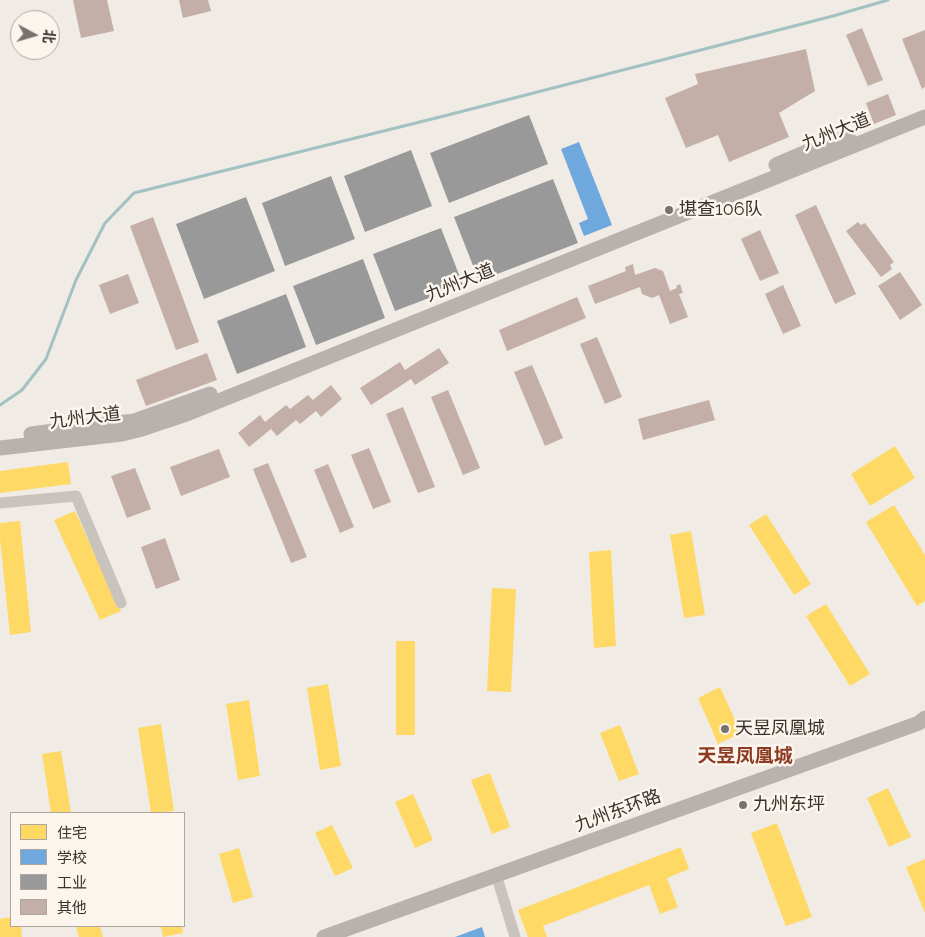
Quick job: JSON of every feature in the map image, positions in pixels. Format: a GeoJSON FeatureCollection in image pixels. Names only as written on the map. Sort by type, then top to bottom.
{"type":"FeatureCollection","features":[{"type":"Feature","properties":{"kind":"main road"},"geometry":{"type":"LineString","coordinates":[[0,438],[134,421],[197,399],[416,315],[720,190],[818,147],[925,111]]}},
{"type":"Feature","properties":{"kind":"main road","name":"九州大道"},"geometry":{"type":"LineString","coordinates":[[0,448],[122,434],[184,415],[925,116]]}},
{"type":"Feature","properties":{"kind":"main road","name":"九州东环路"},"geometry":{"type":"LineString","coordinates":[[324,937],[919,723],[925,718]]}},
{"type":"Feature","properties":{"kind":"street"},"geometry":{"type":"LineString","coordinates":[[0,503],[76,496],[121,603]]}},
{"type":"Feature","properties":{"kind":"street"},"geometry":{"type":"LineString","coordinates":[[496,874],[515,937]]}},
{"type":"Feature","properties":{"kind":"building: 住宅"},"geometry":{"type":"Polygon","coordinates":[[[895,446],[915,478],[870,506],[851,474],[895,446]]]}},
{"type":"Feature","properties":{"kind":"building: 住宅"},"geometry":{"type":"Polygon","coordinates":[[[68,462],[71,484],[0,493],[0,471],[68,462]]]}},
{"type":"Feature","properties":{"kind":"building: 住宅"},"geometry":{"type":"Polygon","coordinates":[[[894,505],[925,555],[925,601],[917,606],[866,522],[894,505]]]}},
{"type":"Feature","properties":{"kind":"building: 住宅"},"geometry":{"type":"Polygon","coordinates":[[[75,511],[121,611],[100,620],[54,520],[75,511]]]}},
{"type":"Feature","properties":{"kind":"building: 住宅"},"geometry":{"type":"Polygon","coordinates":[[[766,514],[811,584],[794,595],[749,525],[766,514]]]}},
{"type":"Feature","properties":{"kind":"building: 住宅"},"geometry":{"type":"Polygon","coordinates":[[[20,521],[31,632],[10,635],[0,523],[20,521]]]}},
{"type":"Feature","properties":{"kind":"building: 住宅"},"geometry":{"type":"Polygon","coordinates":[[[691,531],[705,615],[684,618],[670,535],[691,531]]]}},
{"type":"Feature","properties":{"kind":"building: 住宅"},"geometry":{"type":"Polygon","coordinates":[[[611,550],[616,646],[594,648],[589,552],[611,550]]]}},
{"type":"Feature","properties":{"kind":"building: 住宅"},"geometry":{"type":"Polygon","coordinates":[[[492,588],[516,589],[511,692],[487,691],[492,588]]]}},
{"type":"Feature","properties":{"kind":"building: 住宅"},"geometry":{"type":"Polygon","coordinates":[[[826,604],[870,674],[850,686],[806,616],[826,604]]]}},
{"type":"Feature","properties":{"kind":"building: 住宅"},"geometry":{"type":"Polygon","coordinates":[[[396,641],[415,641],[415,735],[396,735],[396,641]]]}},
{"type":"Feature","properties":{"kind":"building: 住宅"},"geometry":{"type":"Polygon","coordinates":[[[328,684],[341,766],[320,770],[307,688],[328,684]]]}},
{"type":"Feature","properties":{"kind":"building: 住宅"},"geometry":{"type":"Polygon","coordinates":[[[720,687],[741,733],[718,744],[698,698],[720,687]]]}},
{"type":"Feature","properties":{"kind":"building: 住宅"},"geometry":{"type":"Polygon","coordinates":[[[249,700],[260,776],[238,780],[226,704],[249,700]]]}},
{"type":"Feature","properties":{"kind":"building: 住宅"},"geometry":{"type":"Polygon","coordinates":[[[161,724],[174,811],[151,812],[138,728],[161,724]]]}},
{"type":"Feature","properties":{"kind":"building: 住宅"},"geometry":{"type":"Polygon","coordinates":[[[620,725],[639,774],[619,781],[600,733],[620,725]]]}},
{"type":"Feature","properties":{"kind":"building: 住宅"},"geometry":{"type":"Polygon","coordinates":[[[61,751],[71,812],[51,812],[42,754],[61,751]]]}},
{"type":"Feature","properties":{"kind":"building: 住宅"},"geometry":{"type":"Polygon","coordinates":[[[490,773],[510,827],[492,834],[471,780],[490,773]]]}},
{"type":"Feature","properties":{"kind":"building: 住宅"},"geometry":{"type":"Polygon","coordinates":[[[888,788],[911,837],[889,847],[867,798],[888,788]]]}},
{"type":"Feature","properties":{"kind":"building: 住宅"},"geometry":{"type":"Polygon","coordinates":[[[413,794],[433,840],[415,848],[395,802],[413,794]]]}},
{"type":"Feature","properties":{"kind":"building: 住宅"},"geometry":{"type":"Polygon","coordinates":[[[777,823],[812,917],[786,926],[751,833],[777,823]]]}},
{"type":"Feature","properties":{"kind":"building: 住宅"},"geometry":{"type":"Polygon","coordinates":[[[332,825],[353,868],[335,876],[315,833],[332,825]]]}},
{"type":"Feature","properties":{"kind":"building: 住宅"},"geometry":{"type":"Polygon","coordinates":[[[681,847],[689,869],[667,878],[678,907],[660,914],[649,885],[543,926],[547,937],[528,937],[518,910],[681,847]]]}},
{"type":"Feature","properties":{"kind":"building: 住宅"},"geometry":{"type":"Polygon","coordinates":[[[239,848],[253,897],[233,903],[219,854],[239,848]]]}},
{"type":"Feature","properties":{"kind":"building: 住宅"},"geometry":{"type":"Polygon","coordinates":[[[925,859],[925,913],[906,867],[925,859]]]}},
{"type":"Feature","properties":{"kind":"building: 住宅"},"geometry":{"type":"Polygon","coordinates":[[[10,917],[10,927],[21,927],[22,937],[0,937],[0,919],[10,917]]]}},
{"type":"Feature","properties":{"kind":"building: 住宅"},"geometry":{"type":"Polygon","coordinates":[[[76,927],[100,927],[103,937],[79,937],[76,927]]]}},
{"type":"Feature","properties":{"kind":"building: 住宅"},"geometry":{"type":"Polygon","coordinates":[[[161,927],[182,927],[183,933],[163,937],[161,927]]]}},
{"type":"Feature","properties":{"kind":"building: 学校"},"geometry":{"type":"Polygon","coordinates":[[[579,142],[612,225],[584,236],[579,223],[588,219],[561,149],[579,142]]]}},
{"type":"Feature","properties":{"kind":"building: 学校"},"geometry":{"type":"Polygon","coordinates":[[[482,927],[485,937],[455,937],[482,927]]]}},
{"type":"Feature","properties":{"kind":"building: 工业"},"geometry":{"type":"Polygon","coordinates":[[[529,115],[548,164],[449,203],[430,153],[529,115]]]}},
{"type":"Feature","properties":{"kind":"building: 工业"},"geometry":{"type":"Polygon","coordinates":[[[411,150],[432,206],[365,232],[344,176],[411,150]]]}},
{"type":"Feature","properties":{"kind":"building: 工业"},"geometry":{"type":"Polygon","coordinates":[[[331,176],[355,239],[285,266],[262,203],[331,176]]]}},
{"type":"Feature","properties":{"kind":"building: 工业"},"geometry":{"type":"Polygon","coordinates":[[[553,179],[578,243],[479,281],[454,217],[553,179]]]}},
{"type":"Feature","properties":{"kind":"building: 工业"},"geometry":{"type":"Polygon","coordinates":[[[246,197],[275,271],[204,299],[176,224],[246,197]]]}},
{"type":"Feature","properties":{"kind":"building: 工业"},"geometry":{"type":"Polygon","coordinates":[[[441,228],[463,285],[395,311],[373,254],[441,228]]]}},
{"type":"Feature","properties":{"kind":"building: 工业"},"geometry":{"type":"Polygon","coordinates":[[[363,259],[385,318],[316,345],[293,286],[363,259]]]}},
{"type":"Feature","properties":{"kind":"building: 工业"},"geometry":{"type":"Polygon","coordinates":[[[286,294],[306,347],[237,374],[217,321],[286,294]]]}},
{"type":"Feature","properties":{"kind":"building: 其他"},"geometry":{"type":"Polygon","coordinates":[[[73,0],[107,0],[114,31],[81,38],[73,0]]]}},
{"type":"Feature","properties":{"kind":"building: 其他"},"geometry":{"type":"Polygon","coordinates":[[[179,0],[208,0],[211,11],[183,18],[179,0]]]}},
{"type":"Feature","properties":{"kind":"building: 其他"},"geometry":{"type":"Polygon","coordinates":[[[862,28],[883,80],[868,86],[846,35],[862,28]]]}},
{"type":"Feature","properties":{"kind":"building: 其他"},"geometry":{"type":"Polygon","coordinates":[[[925,30],[925,87],[922,89],[902,39],[925,30]]]}},
{"type":"Feature","properties":{"kind":"building: 其他"},"geometry":{"type":"Polygon","coordinates":[[[806,49],[815,91],[779,113],[789,137],[729,162],[718,135],[686,148],[665,98],[698,84],[695,74],[806,49]]]}},
{"type":"Feature","properties":{"kind":"building: 其他"},"geometry":{"type":"Polygon","coordinates":[[[888,94],[896,115],[874,124],[866,103],[888,94]]]}},
{"type":"Feature","properties":{"kind":"building: 其他"},"geometry":{"type":"Polygon","coordinates":[[[816,205],[856,294],[835,304],[795,215],[816,205]]]}},
{"type":"Feature","properties":{"kind":"building: 其他"},"geometry":{"type":"Polygon","coordinates":[[[153,217],[199,342],[176,350],[130,226],[153,217]]]}},
{"type":"Feature","properties":{"kind":"building: 其他"},"geometry":{"type":"Polygon","coordinates":[[[858,222],[861,225],[865,223],[894,262],[890,265],[892,269],[881,277],[846,231],[858,222]]]}},
{"type":"Feature","properties":{"kind":"building: 其他"},"geometry":{"type":"Polygon","coordinates":[[[760,230],[779,273],[760,281],[741,239],[760,230]]]}},
{"type":"Feature","properties":{"kind":"building: 其他"},"geometry":{"type":"Polygon","coordinates":[[[633,264],[635,275],[655,268],[663,271],[670,291],[677,288],[676,286],[680,284],[683,293],[679,294],[688,317],[670,324],[659,295],[652,298],[642,294],[640,287],[595,304],[588,286],[626,271],[625,267],[633,264]]]}},
{"type":"Feature","properties":{"kind":"building: 其他"},"geometry":{"type":"Polygon","coordinates":[[[900,272],[922,305],[900,320],[878,286],[900,272]]]}},
{"type":"Feature","properties":{"kind":"building: 其他"},"geometry":{"type":"Polygon","coordinates":[[[128,274],[139,303],[110,314],[99,285],[128,274]]]}},
{"type":"Feature","properties":{"kind":"building: 其他"},"geometry":{"type":"Polygon","coordinates":[[[783,285],[801,326],[783,334],[765,294],[783,285]]]}},
{"type":"Feature","properties":{"kind":"building: 其他"},"geometry":{"type":"Polygon","coordinates":[[[577,297],[586,318],[507,351],[499,330],[577,297]]]}},
{"type":"Feature","properties":{"kind":"building: 其他"},"geometry":{"type":"Polygon","coordinates":[[[597,337],[622,397],[605,404],[580,344],[597,337]]]}},
{"type":"Feature","properties":{"kind":"building: 其他"},"geometry":{"type":"Polygon","coordinates":[[[439,348],[449,363],[415,385],[411,379],[371,405],[360,388],[400,362],[405,370],[439,348]]]}},
{"type":"Feature","properties":{"kind":"building: 其他"},"geometry":{"type":"Polygon","coordinates":[[[207,353],[217,380],[146,406],[136,380],[207,353]]]}},
{"type":"Feature","properties":{"kind":"building: 其他"},"geometry":{"type":"Polygon","coordinates":[[[532,365],[563,438],[545,446],[514,372],[532,365]]]}},
{"type":"Feature","properties":{"kind":"building: 其他"},"geometry":{"type":"Polygon","coordinates":[[[331,385],[342,399],[321,417],[316,411],[300,424],[296,420],[277,436],[271,429],[249,447],[238,433],[260,415],[265,422],[286,405],[290,409],[308,395],[313,400],[331,385]]]}},
{"type":"Feature","properties":{"kind":"building: 其他"},"geometry":{"type":"Polygon","coordinates":[[[448,390],[480,468],[463,475],[431,397],[448,390]]]}},
{"type":"Feature","properties":{"kind":"building: 其他"},"geometry":{"type":"Polygon","coordinates":[[[709,400],[715,420],[643,440],[638,419],[709,400]]]}},
{"type":"Feature","properties":{"kind":"building: 其他"},"geometry":{"type":"Polygon","coordinates":[[[403,407],[435,487],[418,493],[386,414],[403,407]]]}},
{"type":"Feature","properties":{"kind":"building: 其他"},"geometry":{"type":"Polygon","coordinates":[[[369,448],[391,502],[373,509],[351,455],[369,448]]]}},
{"type":"Feature","properties":{"kind":"building: 其他"},"geometry":{"type":"Polygon","coordinates":[[[219,449],[230,477],[181,496],[170,467],[219,449]]]}},
{"type":"Feature","properties":{"kind":"building: 其他"},"geometry":{"type":"Polygon","coordinates":[[[268,463],[307,557],[291,563],[253,469],[268,463]]]}},
{"type":"Feature","properties":{"kind":"building: 其他"},"geometry":{"type":"Polygon","coordinates":[[[328,464],[354,527],[340,533],[314,470],[328,464]]]}},
{"type":"Feature","properties":{"kind":"building: 其他"},"geometry":{"type":"Polygon","coordinates":[[[135,468],[151,509],[127,518],[111,476],[135,468]]]}},
{"type":"Feature","properties":{"kind":"building: 其他"},"geometry":{"type":"Polygon","coordinates":[[[165,538],[180,580],[156,589],[141,547],[165,538]]]}},
{"type":"Feature","properties":{"kind":"waterway"},"geometry":{"type":"LineString","coordinates":[[0,405],[22,390],[46,359],[76,280],[105,223],[134,193],[448,115],[833,16],[888,0]]}},
{"type":"Feature","properties":{"kind":"place","name":"堪查106队"},"geometry":{"type":"Point","coordinates":[669,210]}},
{"type":"Feature","properties":{"kind":"place","name":"天昱凤凰城"},"geometry":{"type":"Point","coordinates":[725,729]}},
{"type":"Feature","properties":{"kind":"place","name":"九州东坪"},"geometry":{"type":"Point","coordinates":[743,805]}},
{"type":"Feature","properties":{"kind":"district","name":"天昱凤凰城"},"geometry":{"type":"Point","coordinates":[745,756]}}]}
